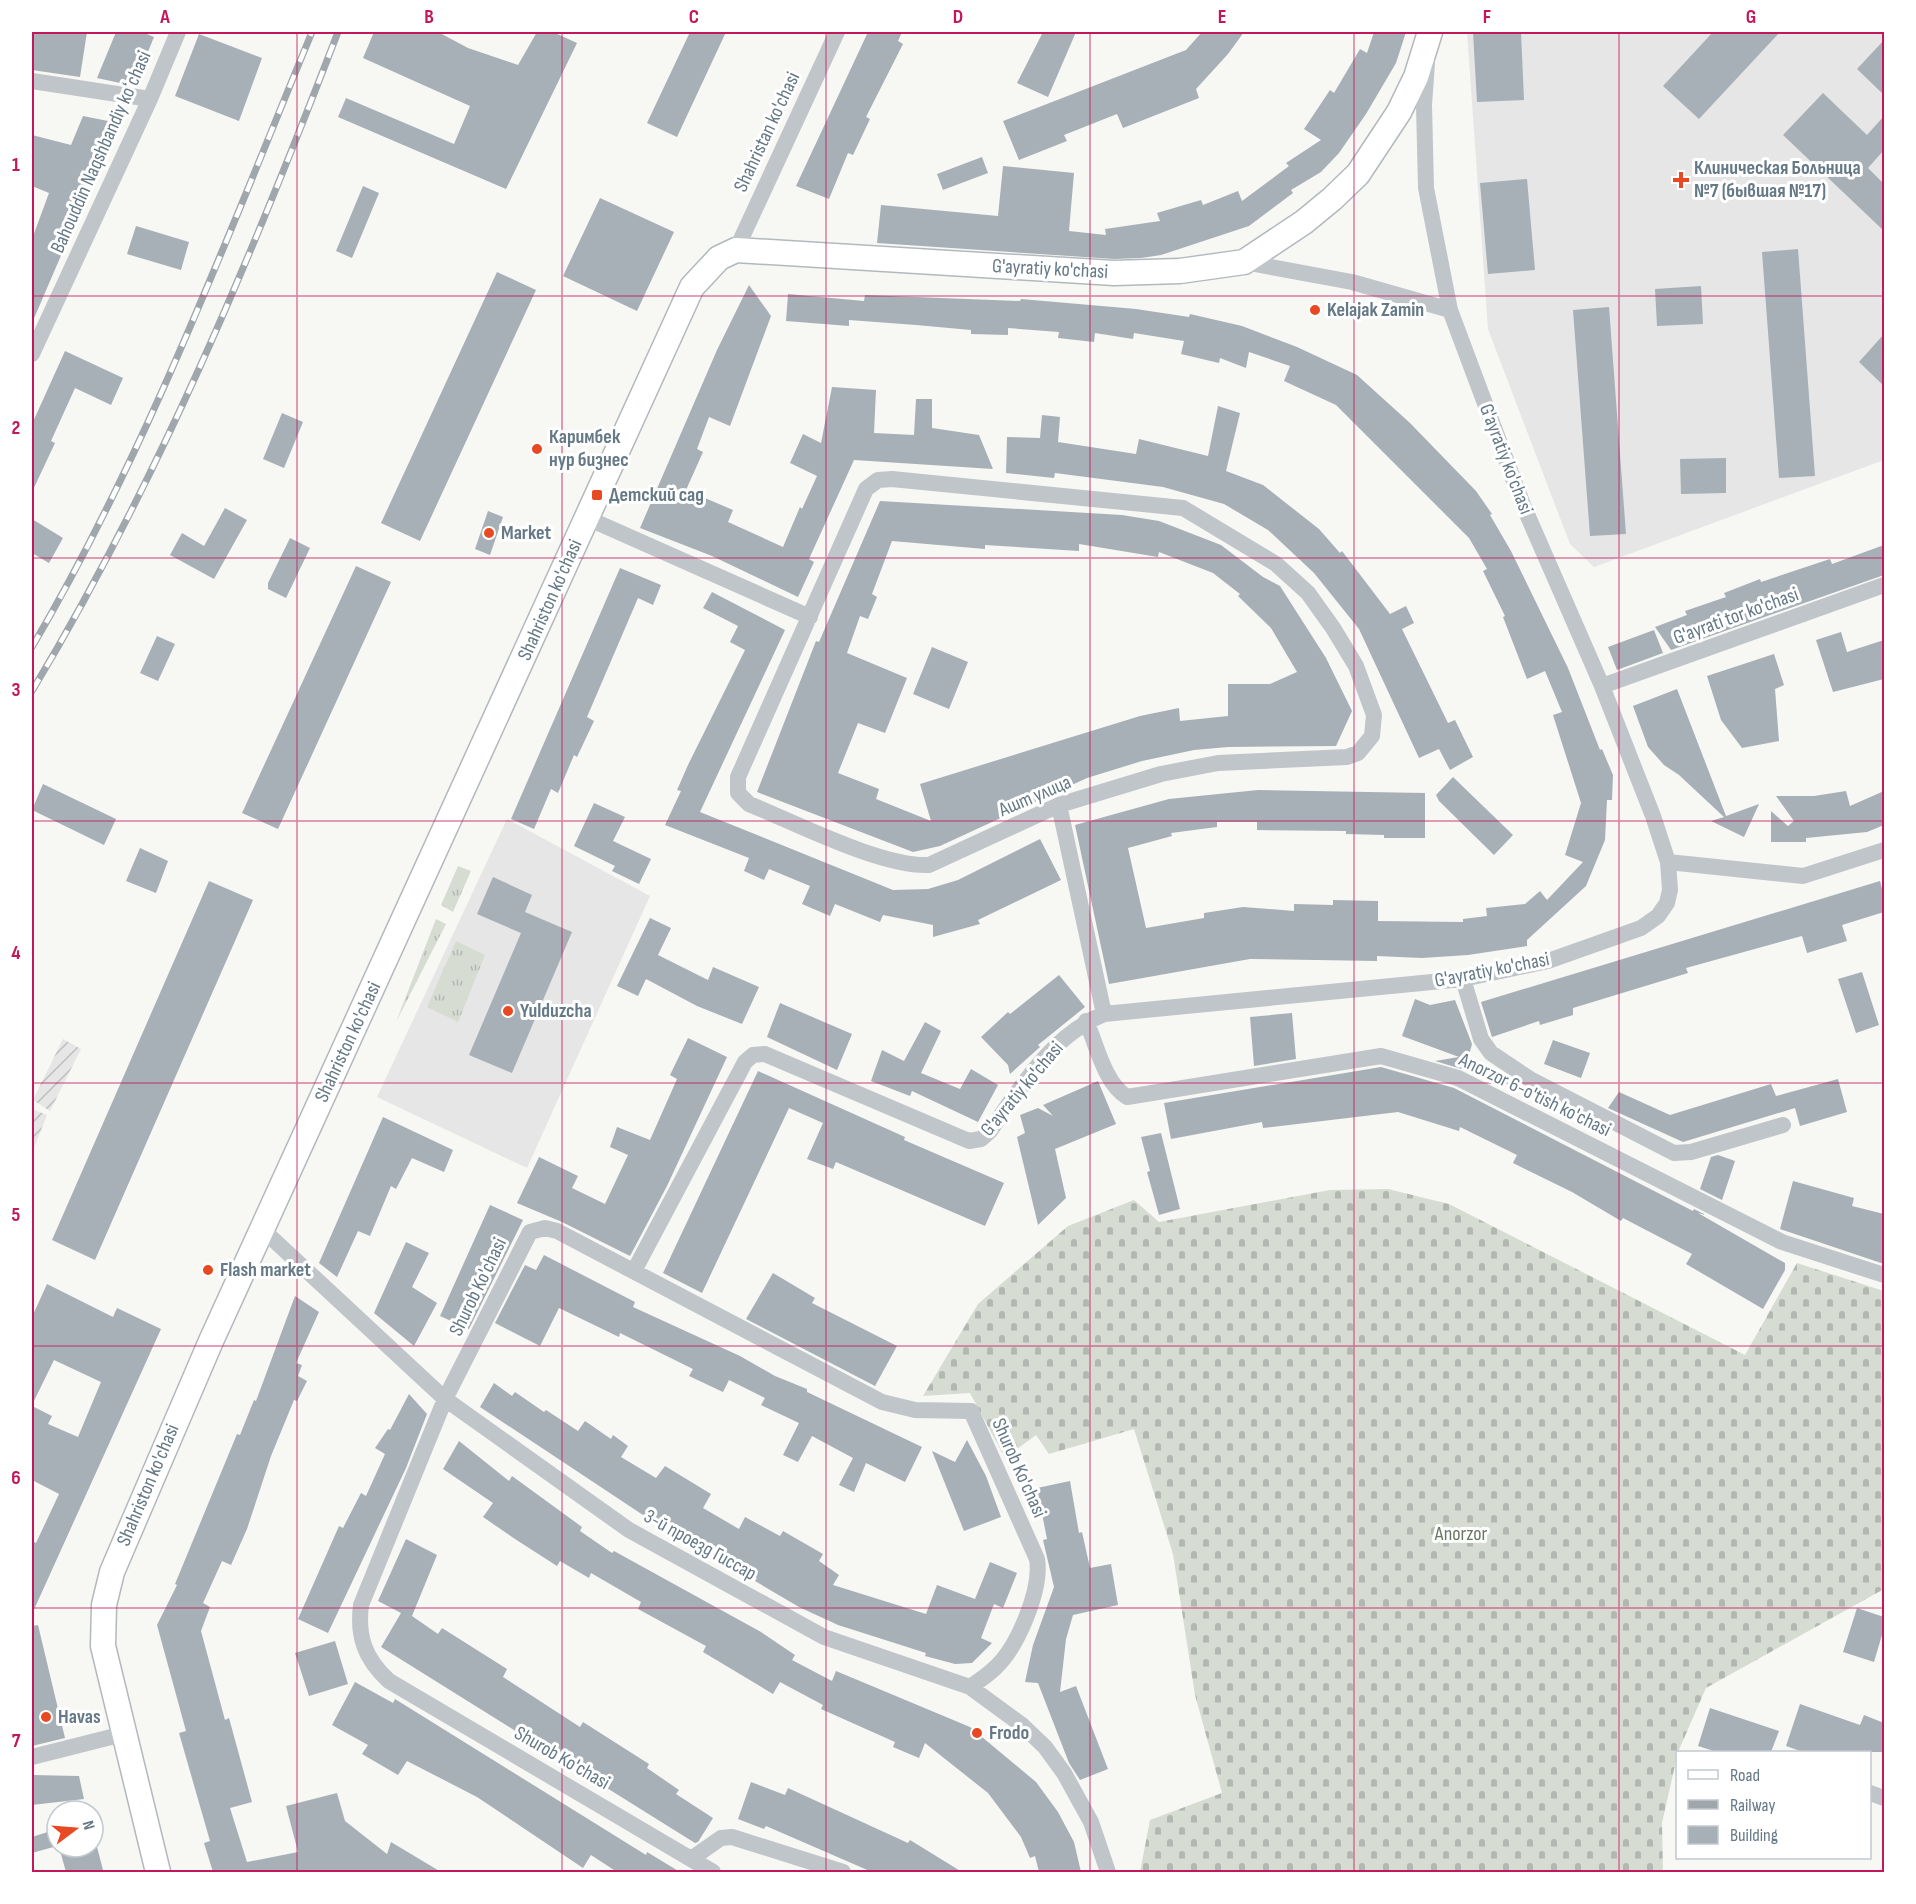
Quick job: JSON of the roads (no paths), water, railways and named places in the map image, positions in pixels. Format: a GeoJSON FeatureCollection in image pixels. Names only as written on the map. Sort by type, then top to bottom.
{"type":"FeatureCollection","features":[{"type":"Feature","properties":{"kind":"main road","name":"G'ayratiy ko'chasi"},"geometry":{"type":"LineString","coordinates":[[736,250],[1114,273],[1180,272],[1244,262],[1304,222],[1358,174],[1399,112],[1416,77],[1429,34]]}},
{"type":"Feature","properties":{"kind":"main road","name":"Shahriston ko'chasi"},"geometry":{"type":"LineString","coordinates":[[158,1872],[123,1734],[104,1646],[102,1618],[106,1592],[136,1514],[262,1229],[692,287],[719,258],[736,250]]}},
{"type":"Feature","properties":{"kind":"street","name":"Bahouddin Naqshbandiy koʻchasi"},"geometry":{"type":"LineString","coordinates":[[32,354],[150,99],[178,32]]}},
{"type":"Feature","properties":{"kind":"street","name":"Shahristan ko'chasi"},"geometry":{"type":"LineString","coordinates":[[736,250],[837,32]]}},
{"type":"Feature","properties":{"kind":"street","name":"G'ayratiy ko'chasi"},"geometry":{"type":"LineString","coordinates":[[634,1271],[745,1062],[753,1055],[765,1054],[969,1141],[981,1139],[990,1131],[1039,1062],[1086,1021],[1104,1014],[1463,980],[1548,961],[1641,928],[1658,916],[1667,903],[1670,890],[1668,862],[1653,816],[1602,686],[1523,505],[1450,310],[1426,188],[1424,105],[1429,34]]}},
{"type":"Feature","properties":{"kind":"street"},"geometry":{"type":"LineString","coordinates":[[32,81],[150,99]]}},
{"type":"Feature","properties":{"kind":"street"},"geometry":{"type":"LineString","coordinates":[[1244,262],[1353,282],[1450,310]]}},
{"type":"Feature","properties":{"kind":"street","name":"Ашт улица"},"geometry":{"type":"LineString","coordinates":[[892,478],[1183,508],[1276,564],[1308,593],[1356,666],[1374,715],[1372,736],[1358,753],[1347,757],[1206,765],[1161,774],[1059,806],[929,865],[910,866],[872,854],[748,804],[738,793],[738,777],[810,617],[866,489],[878,480],[892,478]]}},
{"type":"Feature","properties":{"kind":"street"},"geometry":{"type":"LineString","coordinates":[[587,518],[810,617]]}},
{"type":"Feature","properties":{"kind":"street","name":"G'ayrati tor ko'chasi"},"geometry":{"type":"LineString","coordinates":[[1602,686],[1884,585]]}},
{"type":"Feature","properties":{"kind":"street"},"geometry":{"type":"LineString","coordinates":[[1059,806],[1104,1014]]}},
{"type":"Feature","properties":{"kind":"street"},"geometry":{"type":"LineString","coordinates":[[1668,862],[1803,876],[1884,850]]}},
{"type":"Feature","properties":{"kind":"street"},"geometry":{"type":"LineString","coordinates":[[1463,980],[1481,1039],[1491,1053],[1530,1079],[1674,1153],[1691,1152],[1783,1125]]}},
{"type":"Feature","properties":{"kind":"street","name":"Anorzor 6-o'tish ko'chasi"},"geometry":{"type":"LineString","coordinates":[[1086,1021],[1112,1081],[1127,1097],[1381,1056],[1458,1078],[1782,1242],[1884,1275]]}},
{"type":"Feature","properties":{"kind":"street","name":"Shurob Ko'chasi"},"geometry":{"type":"LineString","coordinates":[[713,1872],[389,1681],[374,1668],[362,1646],[358,1626],[361,1605],[446,1399],[530,1232],[545,1228],[557,1231],[882,1402],[915,1410],[971,1411],[1037,1559],[1039,1570],[1032,1601],[1017,1635],[998,1666],[970,1687]]}},
{"type":"Feature","properties":{"kind":"street","name":"3-й проезд Гиссар"},"geometry":{"type":"LineString","coordinates":[[262,1229],[446,1399],[629,1530],[824,1637],[970,1687],[1022,1725],[1045,1747],[1064,1773],[1091,1822],[1108,1872]]}},
{"type":"Feature","properties":{"kind":"street"},"geometry":{"type":"LineString","coordinates":[[32,1757],[123,1734]]}},
{"type":"Feature","properties":{"kind":"street"},"geometry":{"type":"LineString","coordinates":[[691,1859],[721,1838],[732,1837],[843,1872]]}},
{"type":"Feature","properties":{"kind":"railway"},"geometry":{"type":"LineString","coordinates":[[32,647],[112,498],[148,422],[216,267],[312,32]]}},
{"type":"Feature","properties":{"kind":"railway"},"geometry":{"type":"LineString","coordinates":[[32,691],[77,612],[161,451],[236,285],[338,32]]}},
{"type":"Feature","properties":{"kind":"place","name":"Клиническая Больница №7 (бывшая №17)"},"geometry":{"type":"Point","coordinates":[1681,180]}},
{"type":"Feature","properties":{"kind":"place","name":"Kelajak Zamin"},"geometry":{"type":"Point","coordinates":[1315,310]}},
{"type":"Feature","properties":{"kind":"place","name":"Каримбек нур бизнес"},"geometry":{"type":"Point","coordinates":[537,449]}},
{"type":"Feature","properties":{"kind":"place","name":"Детский сад"},"geometry":{"type":"Point","coordinates":[597,495]}},
{"type":"Feature","properties":{"kind":"place","name":"Market"},"geometry":{"type":"Point","coordinates":[489,533]}},
{"type":"Feature","properties":{"kind":"place","name":"Yulduzcha"},"geometry":{"type":"Point","coordinates":[508,1011]}},
{"type":"Feature","properties":{"kind":"place","name":"Flash market"},"geometry":{"type":"Point","coordinates":[208,1270]}},
{"type":"Feature","properties":{"kind":"place","name":"Havas"},"geometry":{"type":"Point","coordinates":[46,1717]}},
{"type":"Feature","properties":{"kind":"place","name":"Frodo"},"geometry":{"type":"Point","coordinates":[977,1733]}},
{"type":"Feature","properties":{"kind":"park label","name":"Anorzor"},"geometry":{"type":"Point","coordinates":[1461,1534]}}]}
